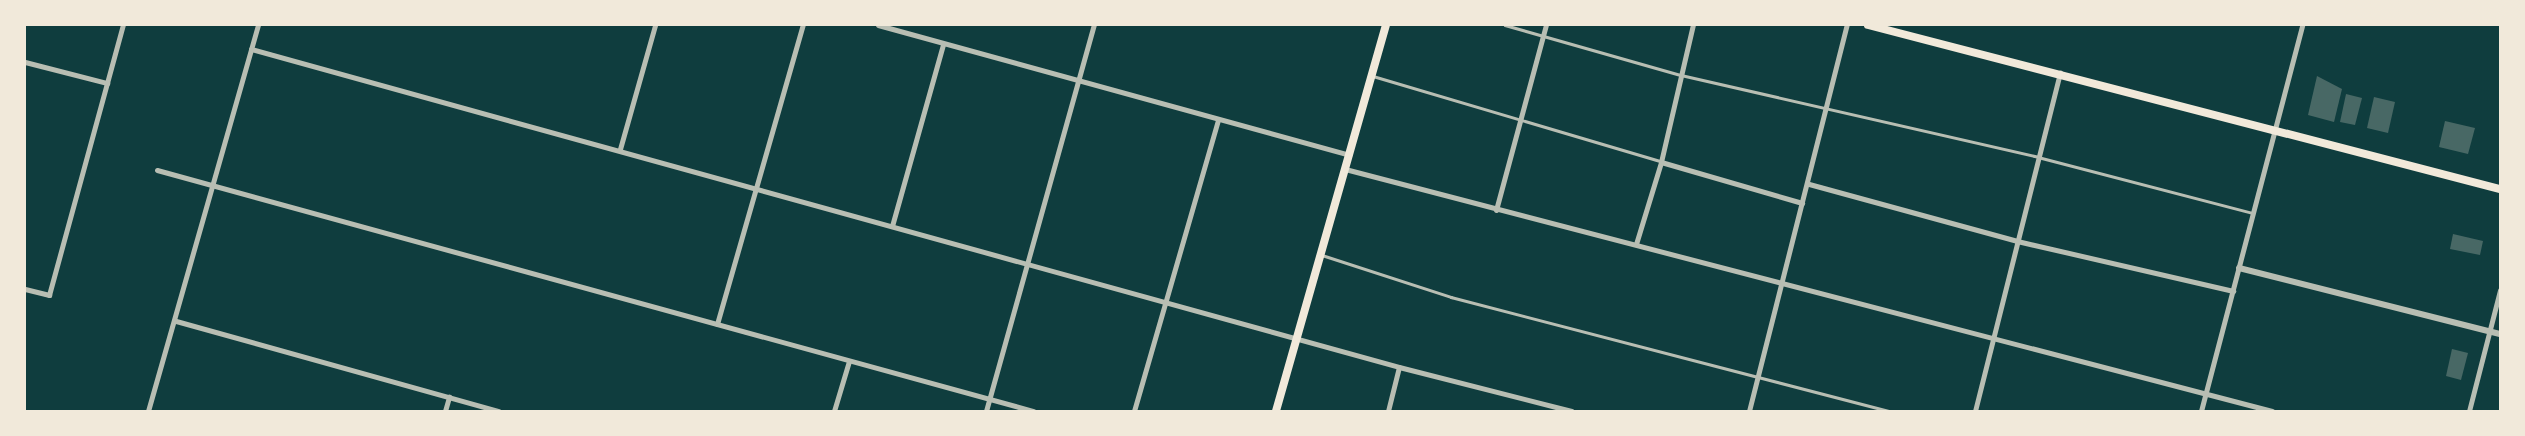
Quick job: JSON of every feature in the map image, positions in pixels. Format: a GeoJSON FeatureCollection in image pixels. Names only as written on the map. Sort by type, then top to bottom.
{"type":"FeatureCollection","features":[{"type":"Feature","properties":{"kind":"main road"},"geometry":{"type":"LineString","coordinates":[[1276,411],[1386,25]]}},
{"type":"Feature","properties":{"kind":"main road"},"geometry":{"type":"LineString","coordinates":[[1868,25],[2060,73],[2500,189]]}},
{"type":"Feature","properties":{"kind":"street"},"geometry":{"type":"LineString","coordinates":[[25,289],[49,295],[123,25]]}},
{"type":"Feature","properties":{"kind":"street"},"geometry":{"type":"LineString","coordinates":[[148,411],[176,321],[258,25]]}},
{"type":"Feature","properties":{"kind":"street"},"geometry":{"type":"LineString","coordinates":[[620,149],[655,25]]}},
{"type":"Feature","properties":{"kind":"street"},"geometry":{"type":"LineString","coordinates":[[717,324],[803,25]]}},
{"type":"Feature","properties":{"kind":"street"},"geometry":{"type":"LineString","coordinates":[[878,25],[1078,82],[1349,155]]}},
{"type":"Feature","properties":{"kind":"street"},"geometry":{"type":"LineString","coordinates":[[986,411],[1094,25]]}},
{"type":"Feature","properties":{"kind":"street"},"geometry":{"type":"LineString","coordinates":[[1496,210],[1546,25]]}},
{"type":"Feature","properties":{"kind":"street"},"geometry":{"type":"LineString","coordinates":[[1636,244],[1661,162],[1694,25]]}},
{"type":"Feature","properties":{"kind":"street"},"geometry":{"type":"LineString","coordinates":[[1749,411],[1784,284],[1802,203],[1829,107],[1847,25]]}},
{"type":"Feature","properties":{"kind":"street"},"geometry":{"type":"LineString","coordinates":[[2202,411],[2302,25]]}},
{"type":"Feature","properties":{"kind":"street"},"geometry":{"type":"LineString","coordinates":[[892,226],[943,44]]}},
{"type":"Feature","properties":{"kind":"street"},"geometry":{"type":"LineString","coordinates":[[251,49],[620,149],[1399,368],[1571,411]]}},
{"type":"Feature","properties":{"kind":"street"},"geometry":{"type":"LineString","coordinates":[[25,62],[107,83]]}},
{"type":"Feature","properties":{"kind":"street"},"geometry":{"type":"LineString","coordinates":[[1975,411],[2060,73]]}},
{"type":"Feature","properties":{"kind":"street"},"geometry":{"type":"LineString","coordinates":[[1134,411],[1218,120]]}},
{"type":"Feature","properties":{"kind":"street"},"geometry":{"type":"LineString","coordinates":[[1661,162],[1802,203]]}},
{"type":"Feature","properties":{"kind":"street"},"geometry":{"type":"LineString","coordinates":[[1345,169],[1496,210],[1636,244],[1993,341],[2272,411]]}},
{"type":"Feature","properties":{"kind":"street"},"geometry":{"type":"LineString","coordinates":[[157,170],[212,187],[1033,411]]}},
{"type":"Feature","properties":{"kind":"street"},"geometry":{"type":"LineString","coordinates":[[1808,184],[2017,241],[2232,292]]}},
{"type":"Feature","properties":{"kind":"street"},"geometry":{"type":"LineString","coordinates":[[2239,268],[2500,334]]}},
{"type":"Feature","properties":{"kind":"street"},"geometry":{"type":"LineString","coordinates":[[2469,411],[2500,290]]}},
{"type":"Feature","properties":{"kind":"street"},"geometry":{"type":"LineString","coordinates":[[176,321],[499,411]]}},
{"type":"Feature","properties":{"kind":"street"},"geometry":{"type":"LineString","coordinates":[[834,411],[849,361]]}},
{"type":"Feature","properties":{"kind":"street"},"geometry":{"type":"LineString","coordinates":[[1388,411],[1399,368]]}},
{"type":"Feature","properties":{"kind":"street"},"geometry":{"type":"LineString","coordinates":[[445,411],[449,397]]}},
{"type":"Feature","properties":{"kind":"lane"},"geometry":{"type":"LineString","coordinates":[[1505,25],[1681,75],[1829,107],[2038,157],[2253,213]]}},
{"type":"Feature","properties":{"kind":"lane"},"geometry":{"type":"LineString","coordinates":[[1372,75],[1661,162]]}},
{"type":"Feature","properties":{"kind":"lane"},"geometry":{"type":"LineString","coordinates":[[1320,254],[1451,297],[1889,411]]}},
{"type":"Feature","properties":{"kind":"building"},"geometry":{"type":"Polygon","coordinates":[[[2317,76],[2342,89],[2334,122],[2308,115],[2317,76]]]}},
{"type":"Feature","properties":{"kind":"building"},"geometry":{"type":"Polygon","coordinates":[[[2346,94],[2362,98],[2355,125],[2340,122],[2346,94]]]}},
{"type":"Feature","properties":{"kind":"building"},"geometry":{"type":"Polygon","coordinates":[[[2374,97],[2395,102],[2388,133],[2367,128],[2374,97]]]}},
{"type":"Feature","properties":{"kind":"building"},"geometry":{"type":"Polygon","coordinates":[[[2445,121],[2475,128],[2468,154],[2439,147],[2445,121]]]}},
{"type":"Feature","properties":{"kind":"building"},"geometry":{"type":"Polygon","coordinates":[[[2453,234],[2483,241],[2480,255],[2450,249],[2453,234]]]}},
{"type":"Feature","properties":{"kind":"building"},"geometry":{"type":"Polygon","coordinates":[[[2452,349],[2468,353],[2461,380],[2446,376],[2452,349]]]}}]}
